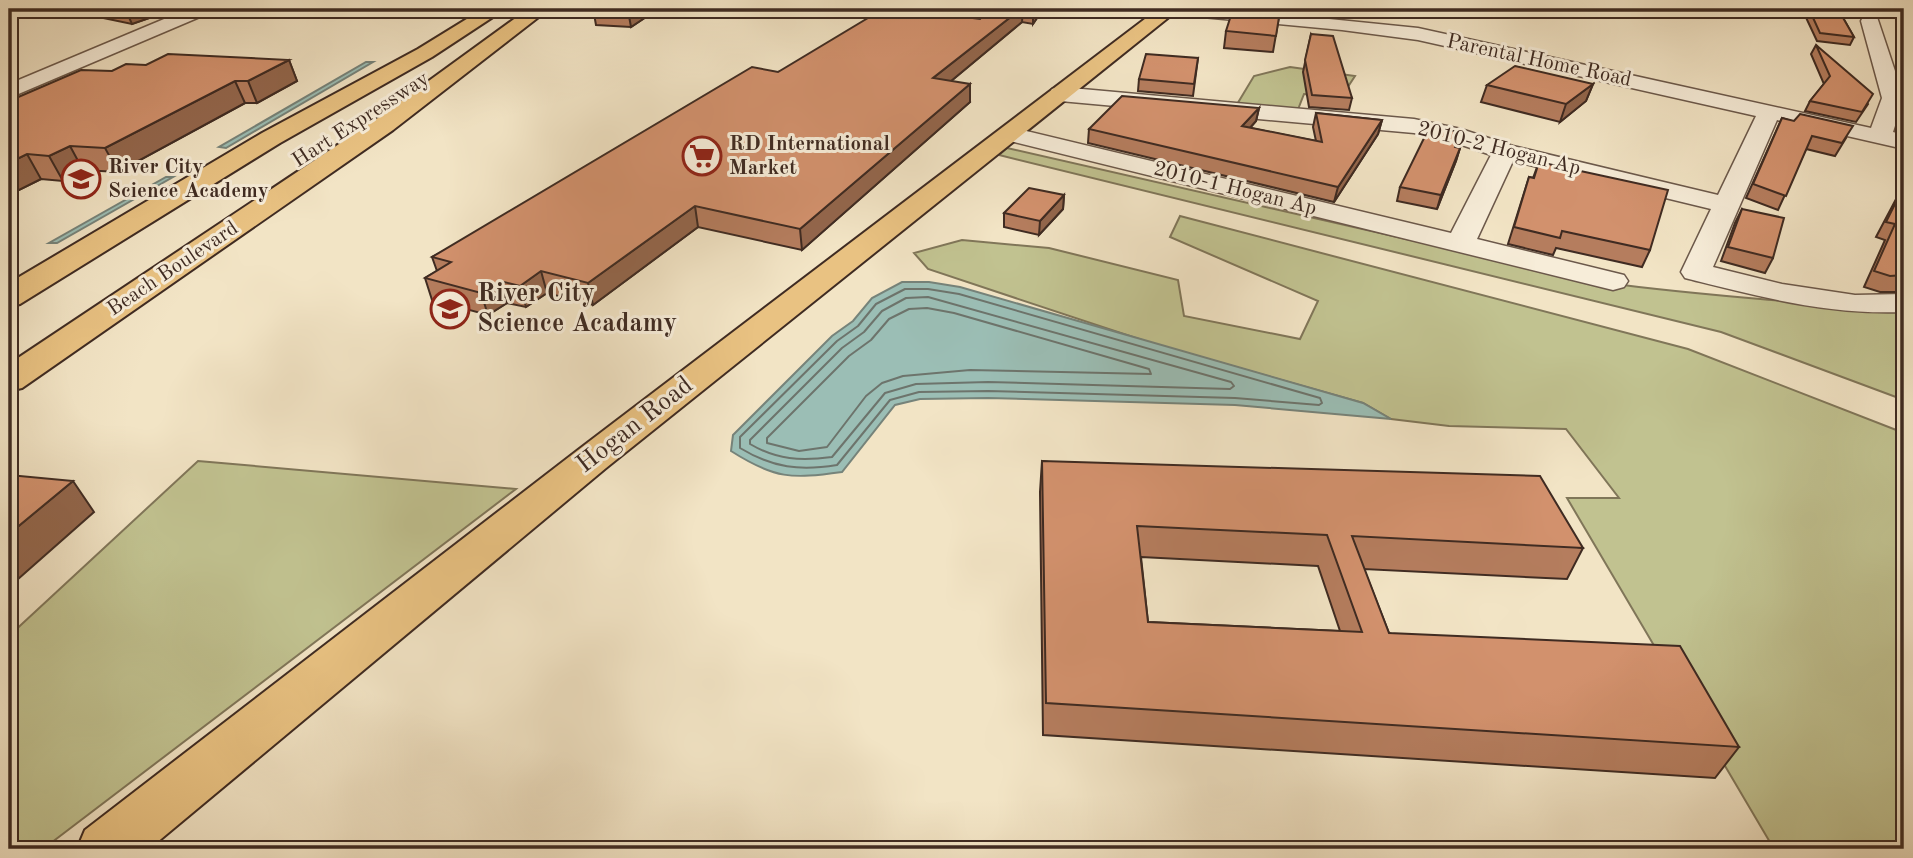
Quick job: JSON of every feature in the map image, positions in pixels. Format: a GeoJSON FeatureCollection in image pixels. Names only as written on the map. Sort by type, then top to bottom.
{"type":"FeatureCollection","features":[{"type":"Feature","properties":{"kind":"main road"},"geometry":{"type":"LineString","coordinates":[[9,297],[282,132],[425,53],[496,9]]}},
{"type":"Feature","properties":{"kind":"main road","name":"Hart Expressway"},"geometry":{"type":"LineString","coordinates":[[9,350],[376,109],[540,9]]}},
{"type":"Feature","properties":{"kind":"main road","name":"Beach Boulevard"},"geometry":{"type":"LineString","coordinates":[[9,380],[364,139],[540,9]]}},
{"type":"Feature","properties":{"kind":"main road","name":"Hogan Road"},"geometry":{"type":"LineString","coordinates":[[106,849],[592,458],[1170,9]]}},
{"type":"Feature","properties":{"kind":"main road","name":"Hart Expressway"},"geometry":{"type":"LineString","coordinates":[[9,323],[316,129],[425,53]]}},
{"type":"Feature","properties":{"kind":"street"},"geometry":{"type":"LineString","coordinates":[[9,92],[203,9]]}},
{"type":"Feature","properties":{"kind":"street","name":"Parental Home Road"},"geometry":{"type":"LineString","coordinates":[[1170,9],[1342,24],[1418,34],[1904,142]]}},
{"type":"Feature","properties":{"kind":"street"},"geometry":{"type":"LineString","coordinates":[[1870,20],[1893,98],[1880,137]]}},
{"type":"Feature","properties":{"kind":"street"},"geometry":{"type":"LineString","coordinates":[[9,79],[35,80]]}},
{"type":"Feature","properties":{"kind":"street","name":"2010-2 Hogan Ap"},"geometry":{"type":"LineString","coordinates":[[1060,94],[1414,127],[1453,134],[1505,152],[1726,205]]}},
{"type":"Feature","properties":{"kind":"street"},"geometry":{"type":"LineString","coordinates":[[1051,144],[1103,98]]}},
{"type":"Feature","properties":{"kind":"street"},"geometry":{"type":"LineString","coordinates":[[1769,112],[1696,272],[1782,293],[1855,304],[1904,303]]}},
{"type":"Feature","properties":{"kind":"street","name":"2010-1 Hogan Ap"},"geometry":{"type":"LineString","coordinates":[[1010,134],[1613,281]]}},
{"type":"Feature","properties":{"kind":"street"},"geometry":{"type":"LineString","coordinates":[[1460,244],[1505,152]]}},
{"type":"Feature","properties":{"kind":"green space"},"geometry":{"type":"Polygon","coordinates":[[[1290,67],[1355,76],[1342,96],[1304,94],[1297,112],[1236,106],[1254,76],[1290,67]]]}},
{"type":"Feature","properties":{"kind":"green space"},"geometry":{"type":"Polygon","coordinates":[[[1007,148],[1586,280],[1858,309],[1904,311],[1904,400],[1721,332],[999,155],[1007,148]]]}},
{"type":"Feature","properties":{"kind":"green space"},"geometry":{"type":"Polygon","coordinates":[[[1180,216],[1688,349],[1904,433],[1904,849],[1774,849],[1567,498],[1619,498],[1566,429],[1449,426],[1391,419],[1363,403],[1151,343],[928,269],[914,253],[962,240],[1049,248],[1178,280],[1184,316],[1300,339],[1318,301],[1170,237],[1180,216]]]}},
{"type":"Feature","properties":{"kind":"green space"},"geometry":{"type":"Polygon","coordinates":[[[198,461],[516,489],[43,849],[9,849],[9,636],[198,461]]]}},
{"type":"Feature","properties":{"kind":"water"},"geometry":{"type":"Polygon","coordinates":[[[366,62],[373,62],[226,148],[219,147],[366,62]]]}},
{"type":"Feature","properties":{"kind":"water"},"geometry":{"type":"Polygon","coordinates":[[[166,177],[173,177],[57,243],[49,243],[166,177]]]}},
{"type":"Feature","properties":{"kind":"water"},"geometry":{"type":"Polygon","coordinates":[[[902,282],[929,282],[960,287],[1363,403],[1391,419],[1235,405],[988,398],[920,399],[895,405],[842,472],[809,476],[784,475],[760,467],[731,451],[733,435],[832,336],[853,321],[872,298],[902,282]]]}},
{"type":"Feature","properties":{"kind":"building"},"geometry":{"type":"Polygon","coordinates":[[[105,9],[140,9],[127,13],[105,9]]]}},
{"type":"Feature","properties":{"kind":"building"},"geometry":{"type":"Polygon","coordinates":[[[601,9],[640,9],[629,16],[594,14],[601,9]]]}},
{"type":"Feature","properties":{"kind":"building"},"geometry":{"type":"Polygon","coordinates":[[[883,9],[980,19],[989,9],[1021,9],[933,78],[970,84],[800,229],[695,206],[588,283],[541,271],[520,286],[500,281],[481,293],[425,278],[451,262],[432,257],[752,67],[778,72],[883,9]]]}},
{"type":"Feature","properties":{"kind":"building"},"geometry":{"type":"Polygon","coordinates":[[[1233,9],[1280,11],[1276,36],[1226,31],[1233,9]]]}},
{"type":"Feature","properties":{"kind":"building"},"geometry":{"type":"Polygon","coordinates":[[[1809,9],[1838,9],[1854,37],[1820,33],[1809,9]]]}},
{"type":"Feature","properties":{"kind":"building"},"geometry":{"type":"Polygon","coordinates":[[[1311,34],[1333,36],[1352,98],[1312,95],[1305,60],[1311,34]]]}},
{"type":"Feature","properties":{"kind":"building"},"geometry":{"type":"Polygon","coordinates":[[[1816,45],[1873,94],[1862,112],[1810,101],[1830,76],[1816,45]]]}},
{"type":"Feature","properties":{"kind":"building"},"geometry":{"type":"Polygon","coordinates":[[[168,54],[289,60],[248,81],[235,81],[105,148],[70,146],[49,156],[27,154],[9,163],[9,101],[81,70],[112,71],[126,64],[146,65],[168,54]]]}},
{"type":"Feature","properties":{"kind":"building"},"geometry":{"type":"Polygon","coordinates":[[[1146,54],[1198,58],[1194,84],[1139,79],[1146,54]]]}},
{"type":"Feature","properties":{"kind":"building"},"geometry":{"type":"Polygon","coordinates":[[[1515,66],[1593,84],[1566,104],[1487,85],[1515,66]]]}},
{"type":"Feature","properties":{"kind":"building"},"geometry":{"type":"Polygon","coordinates":[[[1122,96],[1259,108],[1242,126],[1322,142],[1316,113],[1382,120],[1338,187],[1089,129],[1122,96]]]}},
{"type":"Feature","properties":{"kind":"building"},"geometry":{"type":"Polygon","coordinates":[[[1800,114],[1853,126],[1842,143],[1812,136],[1786,196],[1753,184],[1782,118],[1794,121],[1800,114]]]}},
{"type":"Feature","properties":{"kind":"building"},"geometry":{"type":"Polygon","coordinates":[[[1430,126],[1458,132],[1455,147],[1460,148],[1441,195],[1400,187],[1430,126]]]}},
{"type":"Feature","properties":{"kind":"building"},"geometry":{"type":"Polygon","coordinates":[[[1539,162],[1668,190],[1650,250],[1562,231],[1560,238],[1514,227],[1529,177],[1534,178],[1539,162]]]}},
{"type":"Feature","properties":{"kind":"building"},"geometry":{"type":"Polygon","coordinates":[[[1904,186],[1904,275],[1890,276],[1874,271],[1895,224],[1886,222],[1904,186]]]}},
{"type":"Feature","properties":{"kind":"building"},"geometry":{"type":"Polygon","coordinates":[[[1029,188],[1064,195],[1040,221],[1004,213],[1029,188]]]}},
{"type":"Feature","properties":{"kind":"building"},"geometry":{"type":"Polygon","coordinates":[[[1742,209],[1784,218],[1773,258],[1728,247],[1742,209]]]}},
{"type":"Feature","properties":{"kind":"building"},"geometry":{"type":"Polygon","coordinates":[[[1042,461],[1540,476],[1583,548],[1352,536],[1389,633],[1680,646],[1739,747],[1046,703],[1042,461]],[[1137,526],[1148,622],[1362,632],[1327,535],[1137,526]]]}},
{"type":"Feature","properties":{"kind":"building"},"geometry":{"type":"Polygon","coordinates":[[[9,475],[73,481],[9,534],[9,475]]]}},
{"type":"Feature","properties":{"kind":"place","name":"RD International Market"},"geometry":{"type":"Point","coordinates":[702,156]}},
{"type":"Feature","properties":{"kind":"place","name":"River City Science Academy"},"geometry":{"type":"Point","coordinates":[81,179]}},
{"type":"Feature","properties":{"kind":"place","name":"River City Science Acadamy"},"geometry":{"type":"Point","coordinates":[450,309]}}]}
